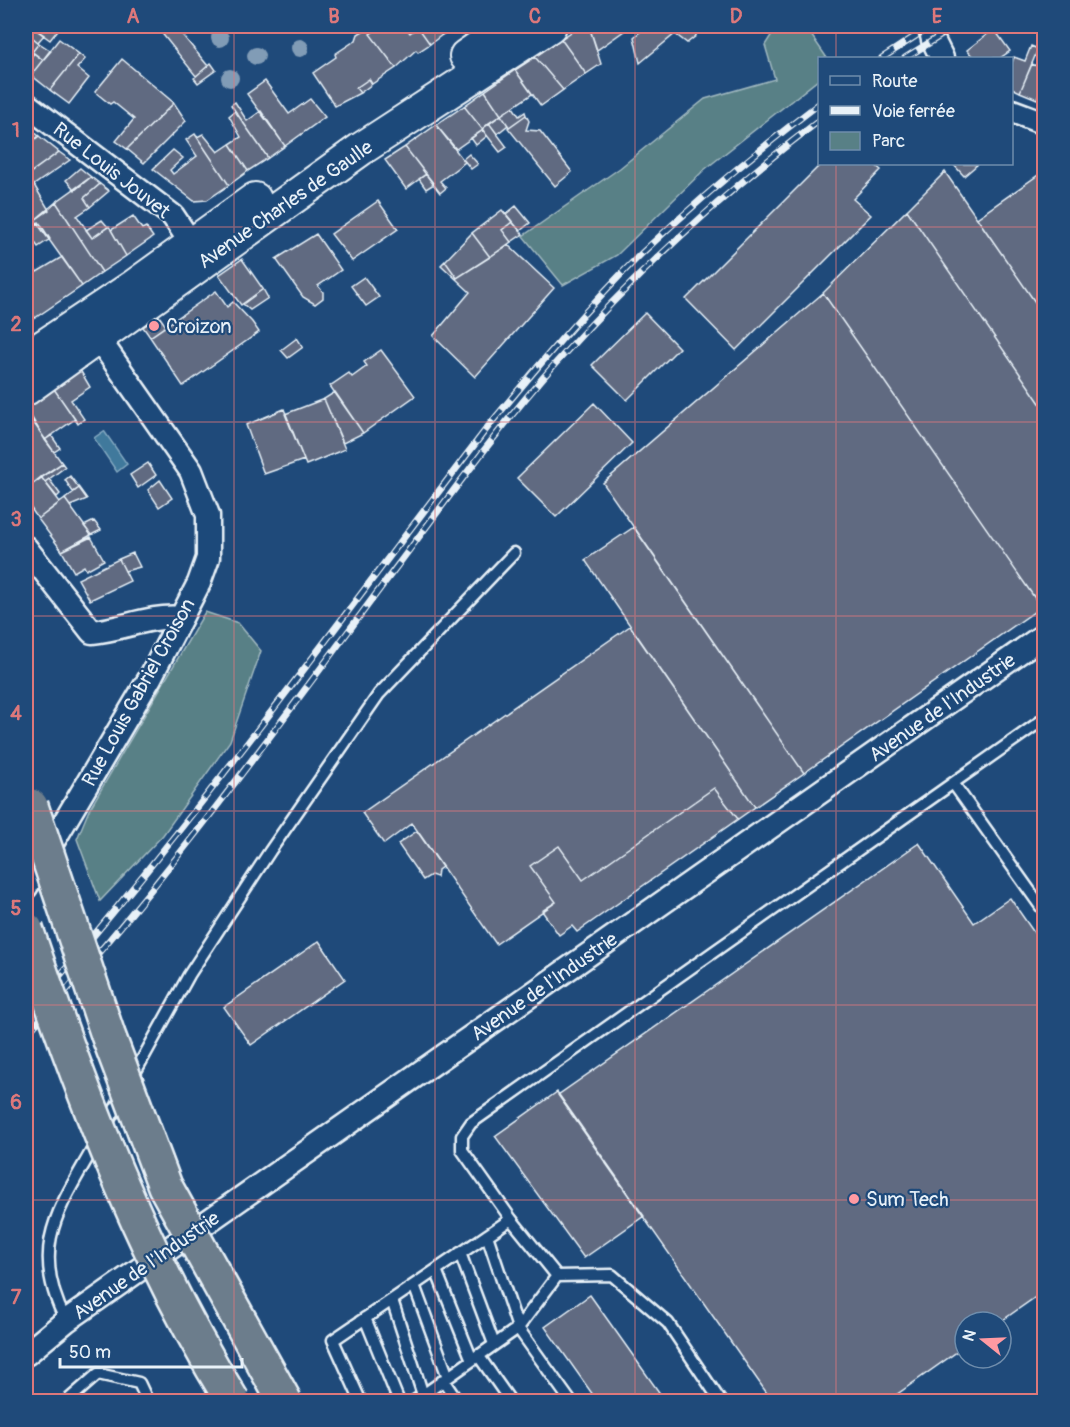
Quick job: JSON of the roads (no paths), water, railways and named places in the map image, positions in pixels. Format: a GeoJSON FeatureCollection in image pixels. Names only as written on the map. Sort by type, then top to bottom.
{"type":"FeatureCollection","features":[{"type":"Feature","properties":{"kind":"highway"},"geometry":{"type":"LineString","coordinates":[[31,806],[108,1035],[165,1186],[285,1401]]}},
{"type":"Feature","properties":{"kind":"highway"},"geometry":{"type":"LineString","coordinates":[[26,929],[72,1064],[135,1214],[203,1353],[233,1401]]}},
{"type":"Feature","properties":{"kind":"main road","name":"Avenue Charles de Gaulle"},"geometry":{"type":"LineString","coordinates":[[26,358],[134,286],[191,243],[509,26]]}},
{"type":"Feature","properties":{"kind":"main road","name":"Avenue Charles de Gaulle"},"geometry":{"type":"LineString","coordinates":[[26,389],[361,149],[550,26]]}},
{"type":"Feature","properties":{"kind":"street"},"geometry":{"type":"LineString","coordinates":[[930,26],[933,40],[942,57]]}},
{"type":"Feature","properties":{"kind":"street","name":"Rue Louis Jouvet"},"geometry":{"type":"LineString","coordinates":[[26,104],[173,216],[191,243]]}},
{"type":"Feature","properties":{"kind":"street"},"geometry":{"type":"LineString","coordinates":[[1013,112],[1044,123]]}},
{"type":"Feature","properties":{"kind":"street","name":"Rue Louis Gabriel Croison"},"geometry":{"type":"LineString","coordinates":[[26,887],[150,678],[199,583],[207,558],[208,515],[191,471],[98,338]]}},
{"type":"Feature","properties":{"kind":"street"},"geometry":{"type":"LineString","coordinates":[[26,548],[92,632],[113,630],[159,616],[181,618]]}},
{"type":"Feature","properties":{"kind":"street","name":"Avenue de l'Industrie"},"geometry":{"type":"LineString","coordinates":[[26,1354],[35,1341],[1044,635]]}},
{"type":"Feature","properties":{"kind":"lane"},"geometry":{"type":"LineString","coordinates":[[66,1321],[53,1295],[48,1259],[53,1224],[189,975],[270,851],[379,694],[514,553]]}},
{"type":"Feature","properties":{"kind":"lane"},"geometry":{"type":"LineString","coordinates":[[557,1276],[511,1219],[462,1150],[462,1136],[471,1123],[1044,719]]}},
{"type":"Feature","properties":{"kind":"lane"},"geometry":{"type":"LineString","coordinates":[[953,783],[1044,911]]}},
{"type":"Feature","properties":{"kind":"lane"},"geometry":{"type":"LineString","coordinates":[[361,1401],[333,1340],[511,1219]]}},
{"type":"Feature","properties":{"kind":"lane"},"geometry":{"type":"LineString","coordinates":[[487,1235],[518,1328],[571,1401]]}},
{"type":"Feature","properties":{"kind":"lane"},"geometry":{"type":"LineString","coordinates":[[460,1253],[494,1344]]}},
{"type":"Feature","properties":{"kind":"lane"},"geometry":{"type":"LineString","coordinates":[[436,1270],[475,1357],[512,1401]]}},
{"type":"Feature","properties":{"kind":"lane"},"geometry":{"type":"LineString","coordinates":[[557,1276],[612,1275],[668,1323],[721,1401]]}},
{"type":"Feature","properties":{"kind":"lane"},"geometry":{"type":"LineString","coordinates":[[413,1401],[518,1328],[557,1276]]}},
{"type":"Feature","properties":{"kind":"lane"},"geometry":{"type":"LineString","coordinates":[[414,1285],[446,1378],[458,1401]]}},
{"type":"Feature","properties":{"kind":"lane"},"geometry":{"type":"LineString","coordinates":[[392,1300],[423,1395]]}},
{"type":"Feature","properties":{"kind":"lane"},"geometry":{"type":"LineString","coordinates":[[365,1318],[399,1401]]}},
{"type":"Feature","properties":{"kind":"lane"},"geometry":{"type":"LineString","coordinates":[[66,1401],[98,1374],[139,1383],[148,1401]]}},
{"type":"Feature","properties":{"kind":"water"},"geometry":{"type":"Polygon","coordinates":[[[104,431],[127,464],[117,472],[94,438],[104,431]]]}},
{"type":"Feature","properties":{"kind":"railway"},"geometry":{"type":"LineString","coordinates":[[884,57],[931,26]]}},
{"type":"Feature","properties":{"kind":"railway"},"geometry":{"type":"LineString","coordinates":[[907,57],[956,26]]}},
{"type":"Feature","properties":{"kind":"railway"},"geometry":{"type":"LineString","coordinates":[[26,1015],[147,871],[491,423],[564,336],[622,273],[663,233],[818,105]]}},
{"type":"Feature","properties":{"kind":"railway"},"geometry":{"type":"LineString","coordinates":[[26,1035],[74,982],[166,871],[254,758],[467,473],[555,364],[648,266],[749,176],[818,122]]}},
{"type":"Feature","properties":{"kind":"place","name":"Croizon"},"geometry":{"type":"Point","coordinates":[154,326]}},
{"type":"Feature","properties":{"kind":"place","name":"Sum Tech"},"geometry":{"type":"Point","coordinates":[854,1199]}}]}
